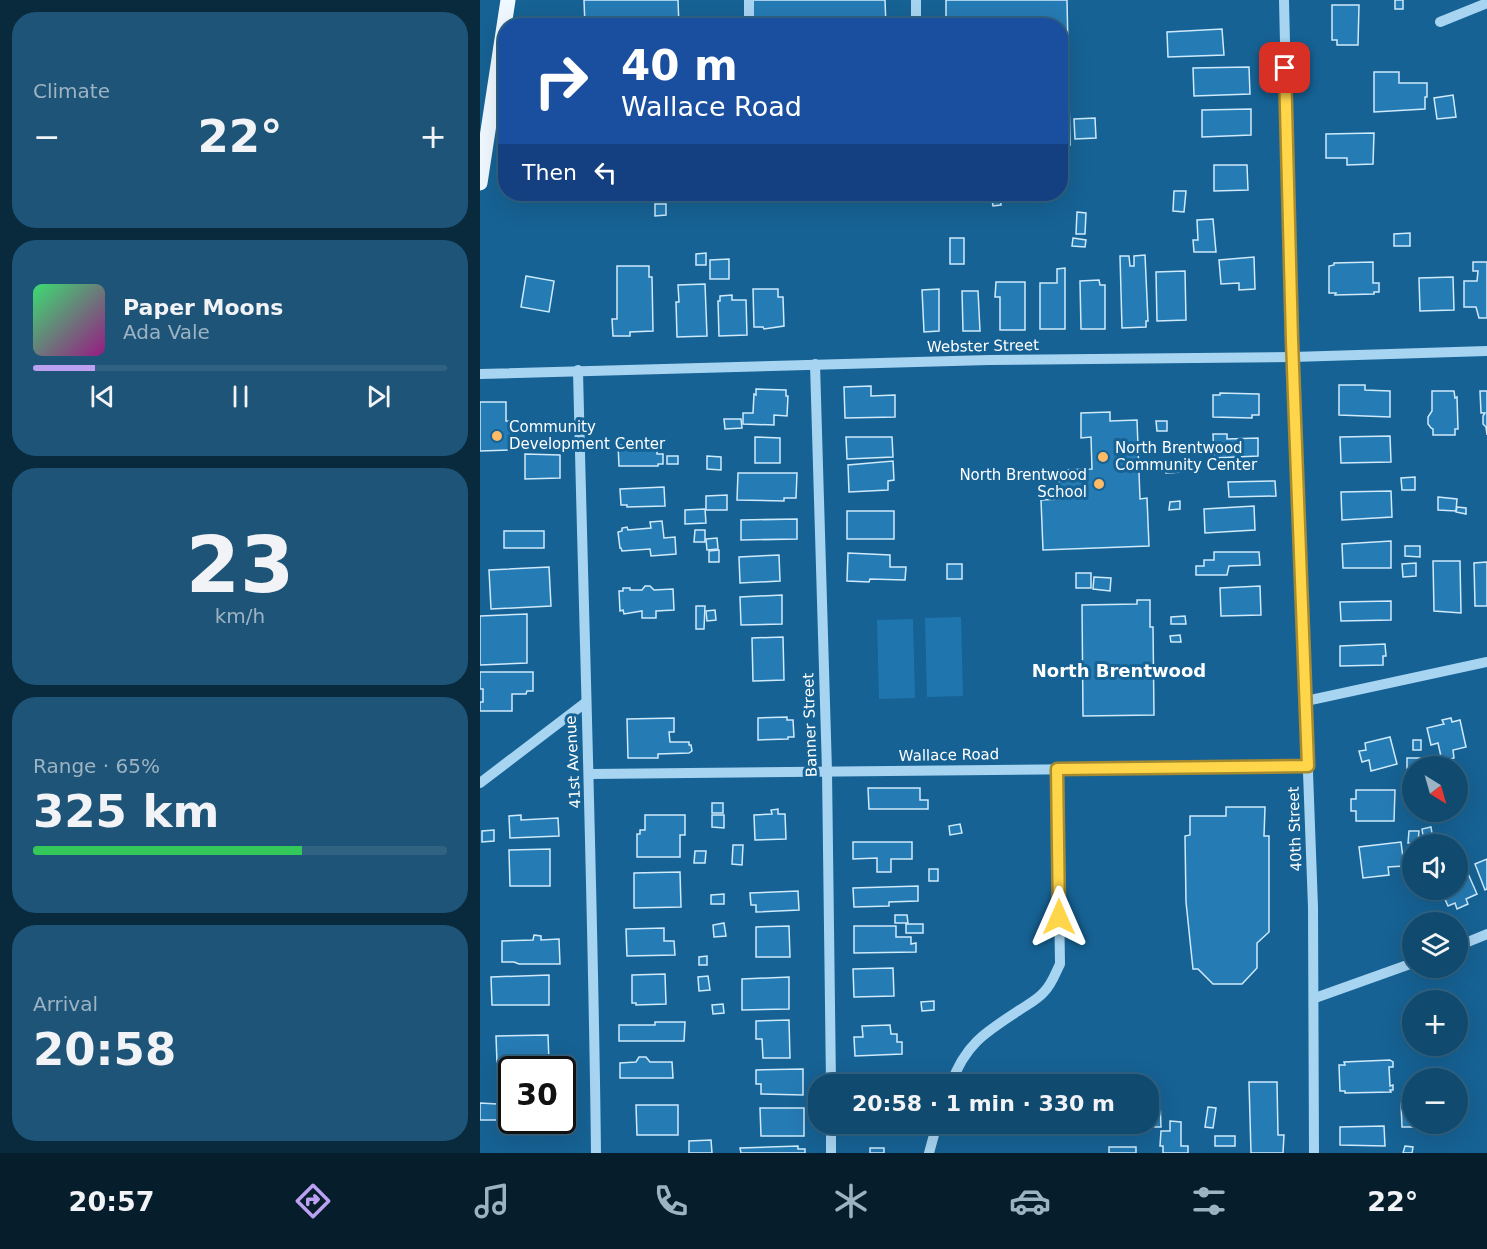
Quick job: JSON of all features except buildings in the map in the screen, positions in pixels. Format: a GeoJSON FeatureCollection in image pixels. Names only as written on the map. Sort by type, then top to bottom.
{"type":"FeatureCollection","features":[{"type":"Feature","properties":{"kind":"main road"},"geometry":{"type":"LineString","coordinates":[[505,18],[508,0]]}},
{"type":"Feature","properties":{"kind":"main road"},"geometry":{"type":"LineString","coordinates":[[480,183],[498,65]]}},
{"type":"Feature","properties":{"kind":"street"},"geometry":{"type":"LineString","coordinates":[[749,0],[749,18]]}},
{"type":"Feature","properties":{"kind":"street"},"geometry":{"type":"LineString","coordinates":[[916,0],[916,18]]}},
{"type":"Feature","properties":{"kind":"street","name":"40th Street"},"geometry":{"type":"LineString","coordinates":[[1284,0],[1293,357],[1315,998],[1314,1153]]}},
{"type":"Feature","properties":{"kind":"street"},"geometry":{"type":"LineString","coordinates":[[1440,22],[1487,3]]}},
{"type":"Feature","properties":{"kind":"street","name":"Webster Street"},"geometry":{"type":"LineString","coordinates":[[480,374],[814,364],[1293,357],[1487,351]]}},
{"type":"Feature","properties":{"kind":"street","name":"Banner Street"},"geometry":{"type":"LineString","coordinates":[[814,364],[827,771],[831,1074]]}},
{"type":"Feature","properties":{"kind":"street","name":"41st Avenue"},"geometry":{"type":"LineString","coordinates":[[578,370],[585,703],[590,774],[596,1153]]}},
{"type":"Feature","properties":{"kind":"street"},"geometry":{"type":"LineString","coordinates":[[1306,701],[1487,662]]}},
{"type":"Feature","properties":{"kind":"street"},"geometry":{"type":"LineString","coordinates":[[480,783],[585,703]]}},
{"type":"Feature","properties":{"kind":"street","name":"Wallace Road"},"geometry":{"type":"LineString","coordinates":[[590,774],[1308,766]]}},
{"type":"Feature","properties":{"kind":"street"},"geometry":{"type":"LineString","coordinates":[[954,1074],[958,1064],[987,1031],[1042,995],[1051,984],[1060,964],[1057,769]]}},
{"type":"Feature","properties":{"kind":"street"},"geometry":{"type":"LineString","coordinates":[[1468,941],[1487,934]]}},
{"type":"Feature","properties":{"kind":"street"},"geometry":{"type":"LineString","coordinates":[[1315,998],[1402,967]]}},
{"type":"Feature","properties":{"kind":"street"},"geometry":{"type":"LineString","coordinates":[[831,1134],[831,1153]]}},
{"type":"Feature","properties":{"kind":"street"},"geometry":{"type":"LineString","coordinates":[[929,1153],[934,1134]]}},
{"type":"Feature","properties":{"kind":"shaded area"},"geometry":{"type":"Polygon","coordinates":[[[961,617],[963,696],[927,697],[925,618],[961,617]]]}},
{"type":"Feature","properties":{"kind":"shaded area"},"geometry":{"type":"Polygon","coordinates":[[[913,619],[915,698],[879,699],[877,620],[913,619]]]}},
{"type":"Feature","properties":{"kind":"place","name":"Community Development Center"},"geometry":{"type":"Point","coordinates":[497,436]}},
{"type":"Feature","properties":{"kind":"place","name":"North Brentwood Community Center"},"geometry":{"type":"Point","coordinates":[1103,457]}},
{"type":"Feature","properties":{"kind":"place","name":"North Brentwood School"},"geometry":{"type":"Point","coordinates":[1099,484]}},
{"type":"Feature","properties":{"kind":"district","name":"North Brentwood"},"geometry":{"type":"Point","coordinates":[1119,671]}},
{"type":"Feature","properties":{"kind":"route"},"geometry":{"type":"LineString","coordinates":[[1059,917],[1057,769],[1308,766],[1292,341],[1285,68]]}}]}
